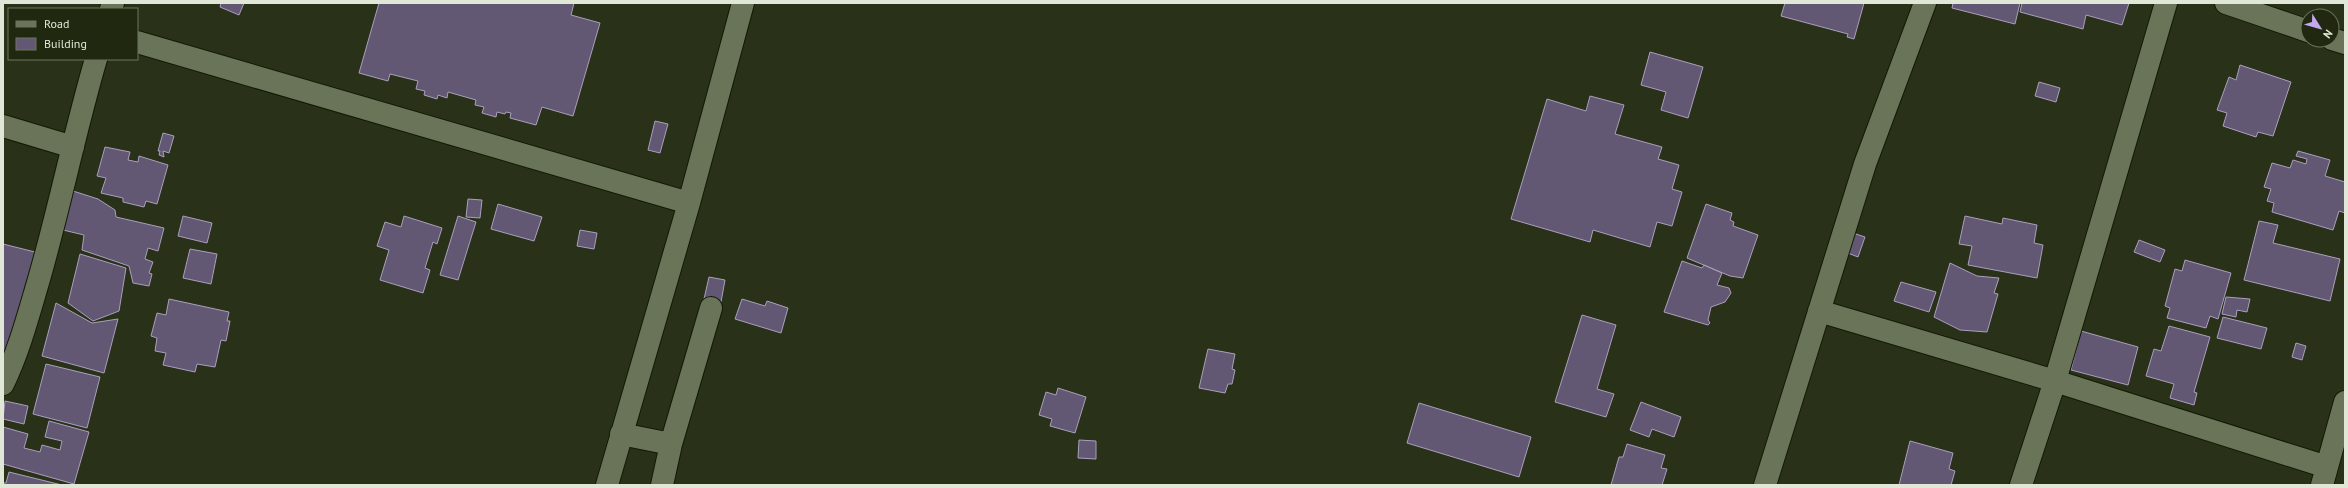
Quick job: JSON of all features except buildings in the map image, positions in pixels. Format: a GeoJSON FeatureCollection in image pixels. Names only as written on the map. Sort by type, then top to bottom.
{"type":"FeatureCollection","features":[{"type":"Feature","properties":{"kind":"street"},"geometry":{"type":"LineString","coordinates":[[607,485],[689,203],[743,3]]}},
{"type":"Feature","properties":{"kind":"street"},"geometry":{"type":"LineString","coordinates":[[1765,485],[1865,164],[1925,3]]}},
{"type":"Feature","properties":{"kind":"street"},"geometry":{"type":"LineString","coordinates":[[2021,485],[2056,381],[2166,3]]}},
{"type":"Feature","properties":{"kind":"street"},"geometry":{"type":"LineString","coordinates":[[2226,3],[2300,28]]}},
{"type":"Feature","properties":{"kind":"street"},"geometry":{"type":"LineString","coordinates":[[138,42],[689,203]]}},
{"type":"Feature","properties":{"kind":"street"},"geometry":{"type":"LineString","coordinates":[[3,384],[20,347],[48,250],[81,111],[96,60]]}},
{"type":"Feature","properties":{"kind":"street"},"geometry":{"type":"LineString","coordinates":[[3,126],[73,147]]}},
{"type":"Feature","properties":{"kind":"street"},"geometry":{"type":"LineString","coordinates":[[662,485],[671,444],[711,308]]}},
{"type":"Feature","properties":{"kind":"street"},"geometry":{"type":"LineString","coordinates":[[1819,311],[2056,381],[2324,476],[2345,402]]}},
{"type":"Feature","properties":{"kind":"street"},"geometry":{"type":"LineString","coordinates":[[622,434],[671,444]]}}]}
